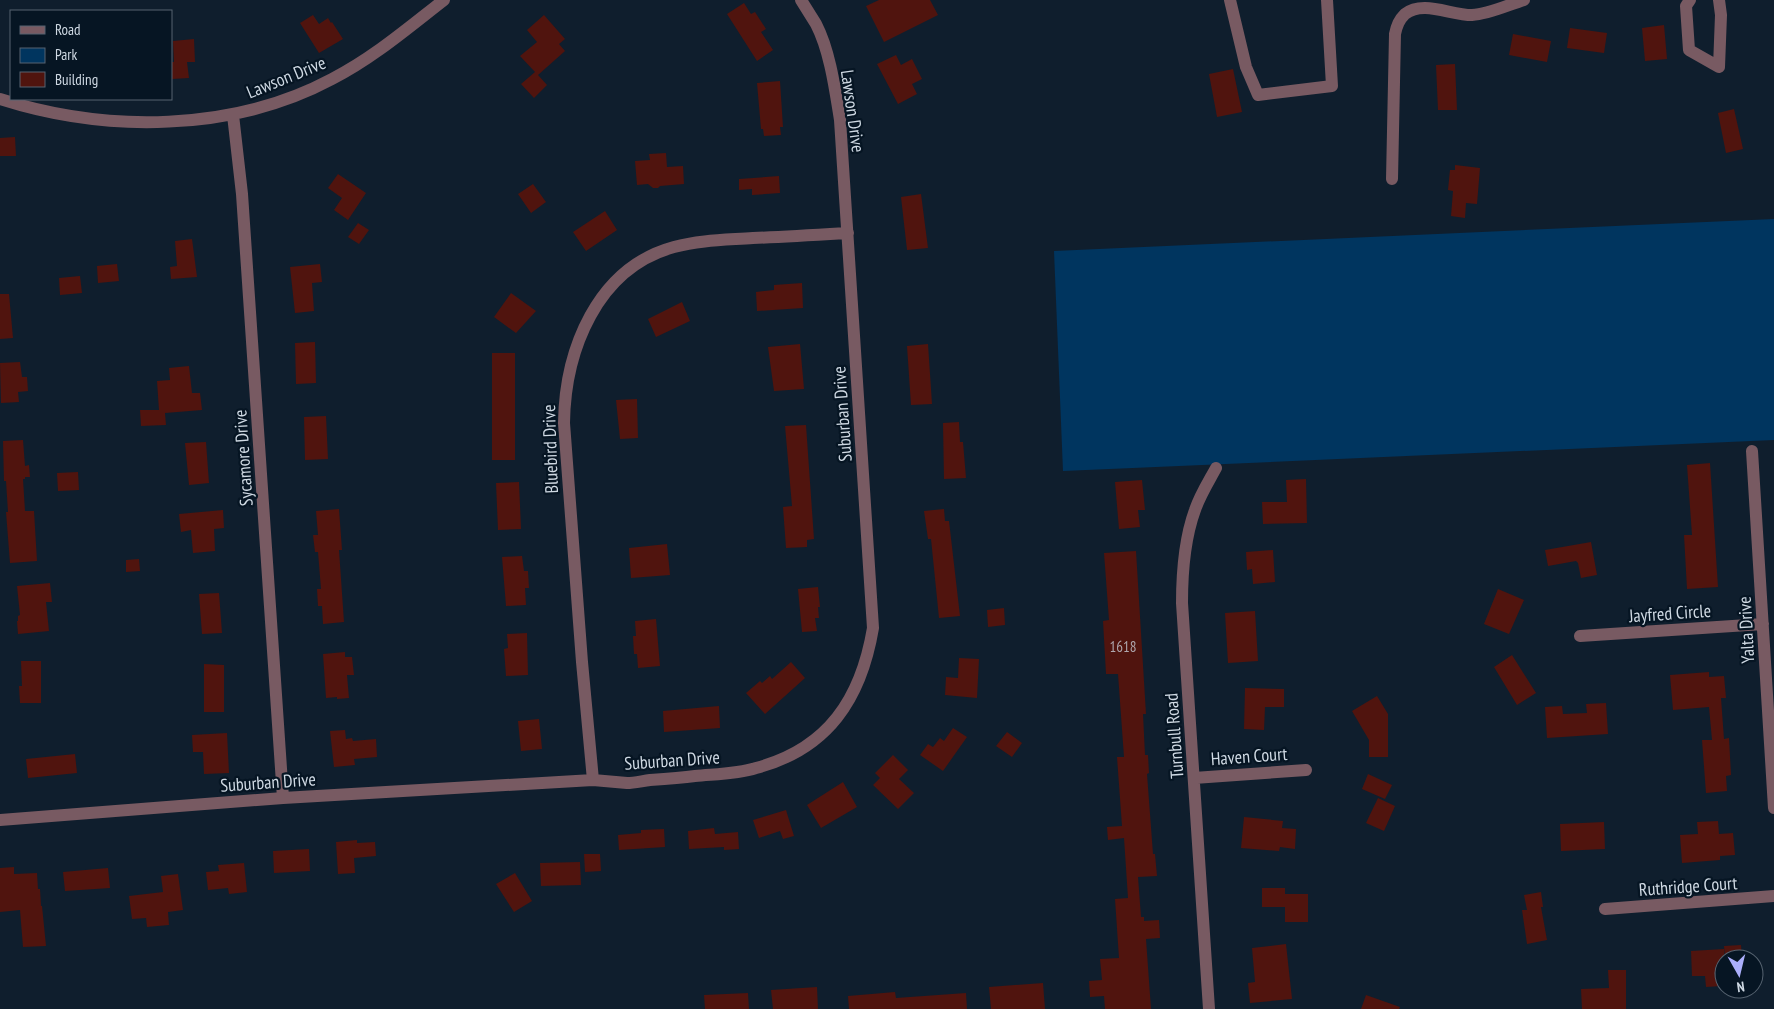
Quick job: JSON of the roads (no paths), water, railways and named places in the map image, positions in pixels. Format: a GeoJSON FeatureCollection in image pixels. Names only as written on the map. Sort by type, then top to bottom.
{"type":"FeatureCollection","features":[{"type":"Feature","properties":{"kind":"street","name":"Lawson Drive"},"geometry":{"type":"LineString","coordinates":[[0,99],[54,113],[90,119],[174,121],[233,115],[281,102],[334,78],[391,42],[444,0]]}},
{"type":"Feature","properties":{"kind":"street","name":"Lawson Drive"},"geometry":{"type":"LineString","coordinates":[[801,0],[816,25],[834,83],[840,120],[848,233]]}},
{"type":"Feature","properties":{"kind":"street"},"geometry":{"type":"LineString","coordinates":[[1230,0],[1246,67],[1258,95],[1332,86],[1327,0]]}},
{"type":"Feature","properties":{"kind":"street"},"geometry":{"type":"LineString","coordinates":[[1392,179],[1395,34],[1400,20],[1420,3],[1457,14],[1473,15],[1524,0]]}},
{"type":"Feature","properties":{"kind":"street"},"geometry":{"type":"LineString","coordinates":[[1690,0],[1686,6],[1690,50],[1719,68],[1720,0]]}},
{"type":"Feature","properties":{"kind":"street","name":"Sycamore Drive"},"geometry":{"type":"LineString","coordinates":[[233,115],[242,194],[284,798]]}},
{"type":"Feature","properties":{"kind":"street","name":"Bluebird Drive"},"geometry":{"type":"LineString","coordinates":[[593,780],[564,423],[567,381],[580,334],[590,313],[607,290],[630,269],[651,256],[672,248],[708,241],[848,233]]}},
{"type":"Feature","properties":{"kind":"street","name":"Suburban Drive"},"geometry":{"type":"LineString","coordinates":[[0,820],[284,798],[593,780],[627,783],[735,772],[756,768],[778,761],[804,747],[834,723],[849,702],[860,680],[869,653],[873,628],[848,233]]}},
{"type":"Feature","properties":{"kind":"street","name":"Yalta Drive"},"geometry":{"type":"LineString","coordinates":[[1752,451],[1774,808]]}},
{"type":"Feature","properties":{"kind":"street","name":"Turnbull Road"},"geometry":{"type":"LineString","coordinates":[[1209,1009],[1182,580],[1184,553],[1191,522],[1216,468]]}},
{"type":"Feature","properties":{"kind":"street","name":"Jayfred Circle"},"geometry":{"type":"LineString","coordinates":[[1580,636],[1763,624]]}},
{"type":"Feature","properties":{"kind":"street","name":"Haven Court"},"geometry":{"type":"LineString","coordinates":[[1194,778],[1306,770]]}},
{"type":"Feature","properties":{"kind":"street","name":"Ruthridge Court"},"geometry":{"type":"LineString","coordinates":[[1605,909],[1774,896]]}}]}
